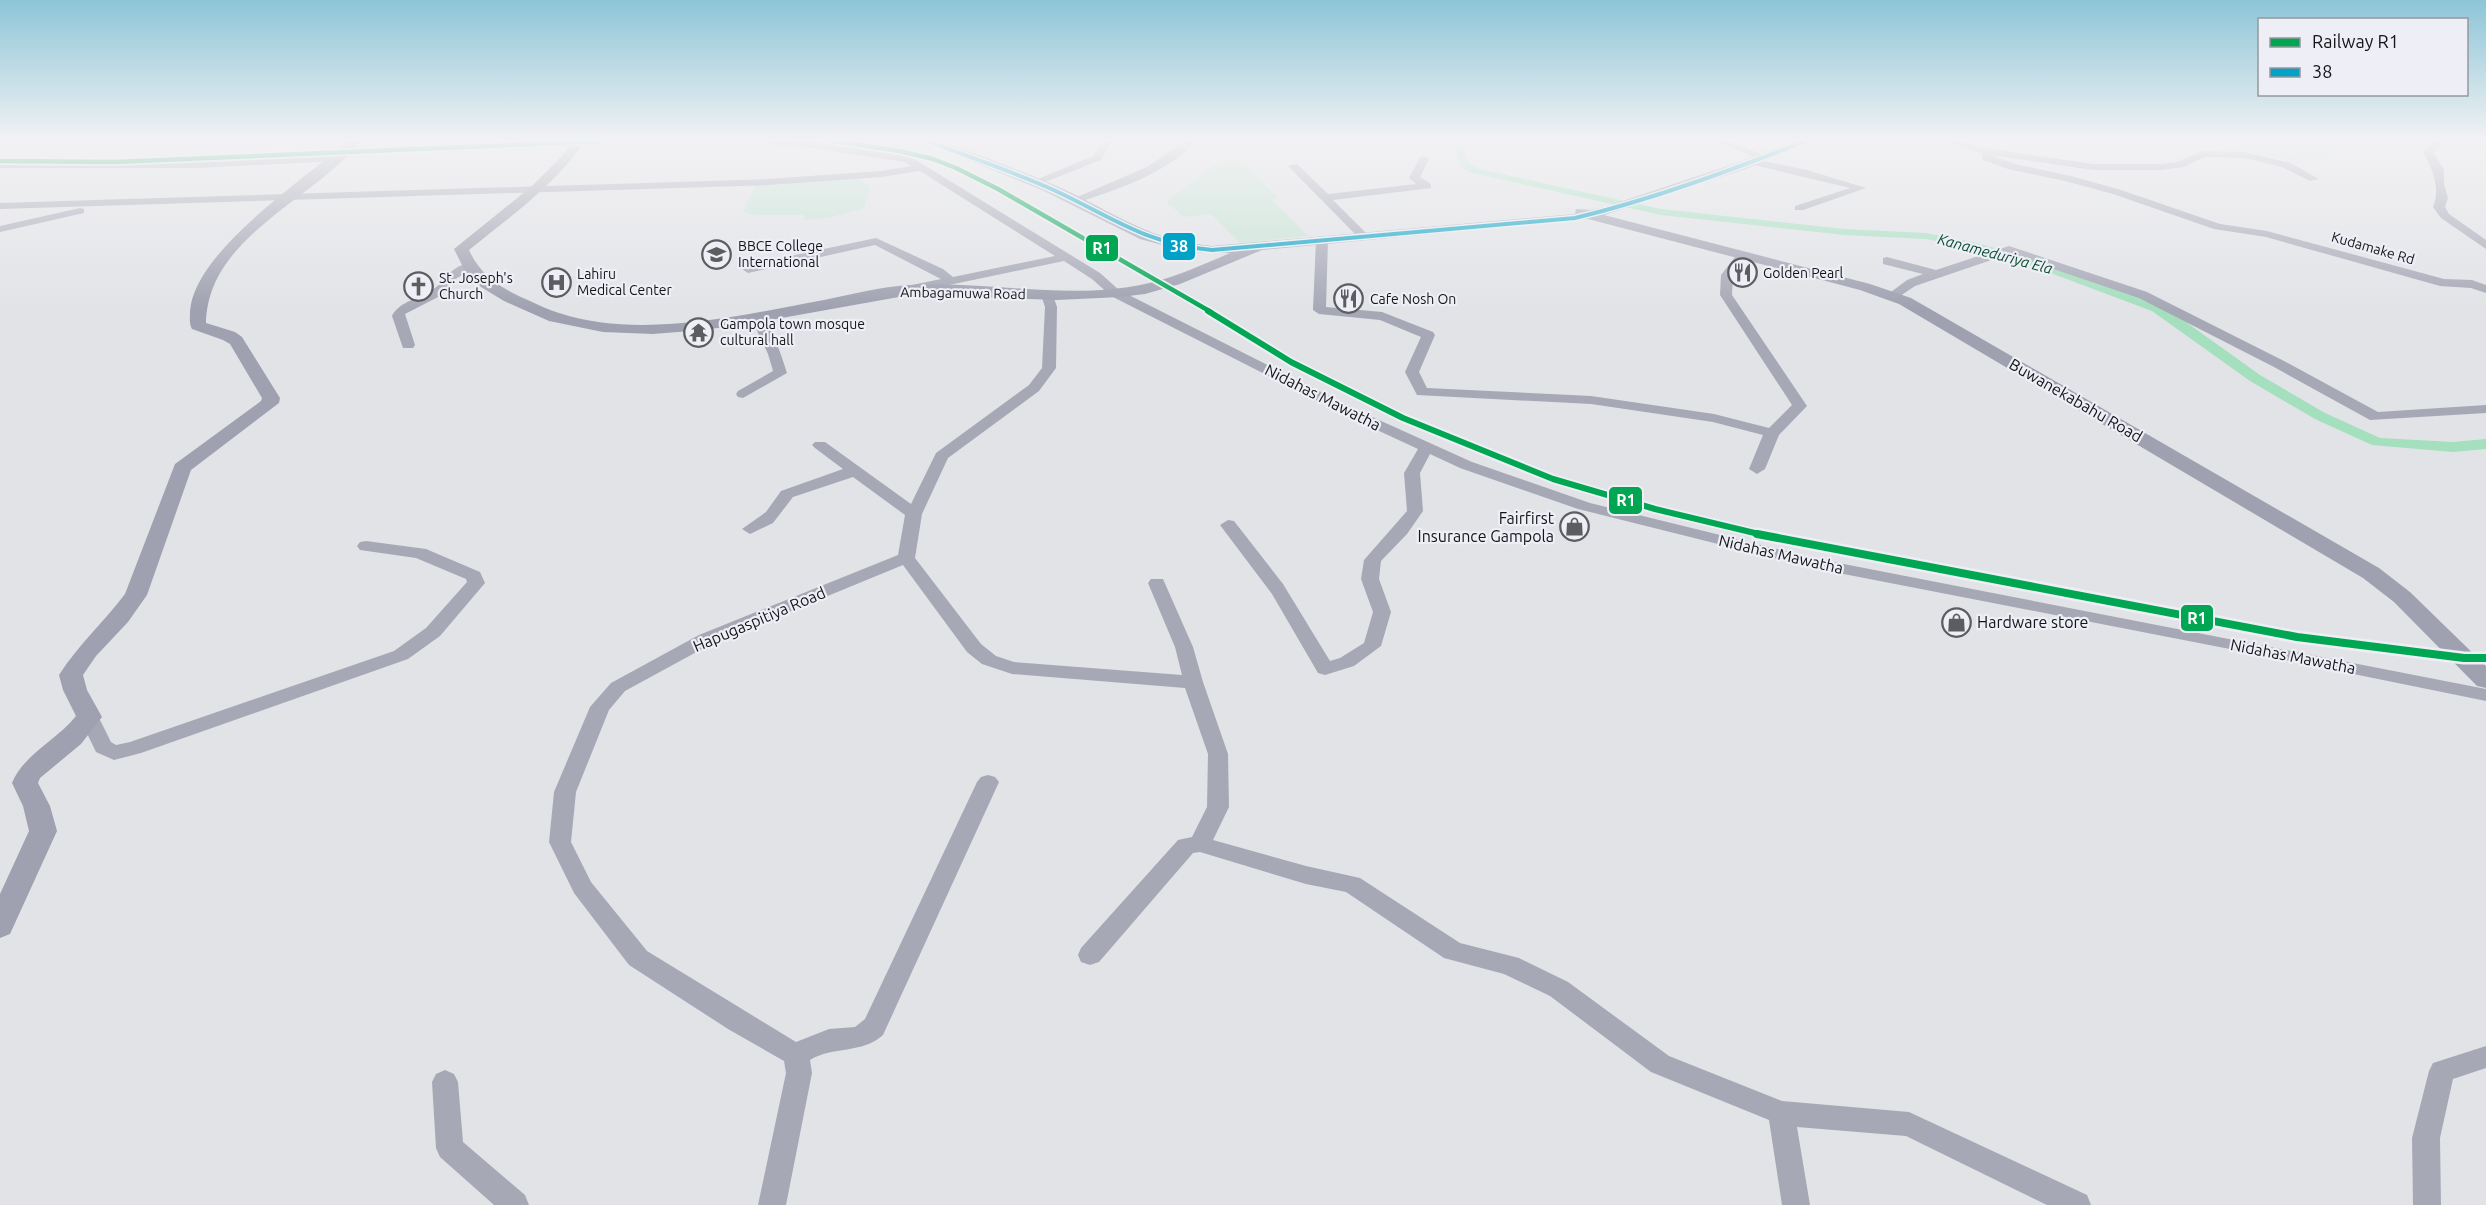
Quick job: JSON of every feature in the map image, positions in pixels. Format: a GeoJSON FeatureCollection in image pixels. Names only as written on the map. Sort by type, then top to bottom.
{"type":"FeatureCollection","features":[{"type":"Feature","properties":{"kind":"main road"},"geometry":{"type":"LineString","coordinates":[[0,926],[43,831],[42,817],[25,783],[29,773],[72,738],[89,717],[75,690],[71,675],[82,658],[120,617],[136,594],[182,468],[270,403],[271,398],[236,341],[229,336],[198,326],[197,305],[211,273],[257,223],[290,197]]}},
{"type":"Feature","properties":{"kind":"main road"},"geometry":{"type":"LineString","coordinates":[[468,267],[461,249],[527,197]]}},
{"type":"Feature","properties":{"kind":"main road"},"geometry":{"type":"LineString","coordinates":[[1069,197],[1155,241],[1202,250],[1538,220],[1560,220],[1597,212],[1638,197]]}},
{"type":"Feature","properties":{"kind":"main road","name":"Buwanekabahu Road"},"geometry":{"type":"LineString","coordinates":[[1597,212],[1742,256],[1893,295],[2371,573],[2402,597],[2486,681]]}},
{"type":"Feature","properties":{"kind":"main road"},"geometry":{"type":"LineString","coordinates":[[1155,241],[1181,266]]}},
{"type":"Feature","properties":{"kind":"main road","name":"Nidahas Mawatha"},"geometry":{"type":"LineString","coordinates":[[1047,296],[1115,293],[1143,289],[1181,266],[1259,246]]}},
{"type":"Feature","properties":{"kind":"main road","name":"Ambagamuwa Road"},"geometry":{"type":"LineString","coordinates":[[468,267],[493,288],[531,310],[570,322],[623,328],[670,328],[757,318],[902,290],[982,291],[1047,296]]}},
{"type":"Feature","properties":{"kind":"street"},"geometry":{"type":"LineString","coordinates":[[0,206],[283,197]]}},
{"type":"Feature","properties":{"kind":"street"},"geometry":{"type":"LineString","coordinates":[[969,197],[1096,276],[1115,293]]}},
{"type":"Feature","properties":{"kind":"street"},"geometry":{"type":"LineString","coordinates":[[1075,200],[1083,197]]}},
{"type":"Feature","properties":{"kind":"street"},"geometry":{"type":"LineString","coordinates":[[1325,198],[1332,197]]}},
{"type":"Feature","properties":{"kind":"street"},"geometry":{"type":"LineString","coordinates":[[1799,208],[1832,197]]}},
{"type":"Feature","properties":{"kind":"street","name":"Kudamake Rd"},"geometry":{"type":"LineString","coordinates":[[2132,197],[2218,227],[2267,234],[2444,283],[2472,284],[2486,288]]}},
{"type":"Feature","properties":{"kind":"street"},"geometry":{"type":"LineString","coordinates":[[2443,197],[2439,207],[2445,216],[2486,245]]}},
{"type":"Feature","properties":{"kind":"street"},"geometry":{"type":"LineString","coordinates":[[1325,198],[1363,236]]}},
{"type":"Feature","properties":{"kind":"street"},"geometry":{"type":"LineString","coordinates":[[0,229],[117,203]]}},
{"type":"Feature","properties":{"kind":"street"},"geometry":{"type":"LineString","coordinates":[[1322,240],[1319,310],[1382,316],[1428,335],[1412,372],[1422,392],[1591,400],[1714,418],[1772,433]]}},
{"type":"Feature","properties":{"kind":"street"},"geometry":{"type":"LineString","coordinates":[[748,269],[876,241],[939,272],[951,281]]}},
{"type":"Feature","properties":{"kind":"street"},"geometry":{"type":"LineString","coordinates":[[1893,295],[1911,283],[2008,250],[2143,295],[2376,417],[2486,409]]}},
{"type":"Feature","properties":{"kind":"street"},"geometry":{"type":"LineString","coordinates":[[1742,256],[1727,275],[1726,295],[1800,406],[1772,433],[1757,469]]}},
{"type":"Feature","properties":{"kind":"street"},"geometry":{"type":"LineString","coordinates":[[902,290],[1066,257]]}},
{"type":"Feature","properties":{"kind":"street"},"geometry":{"type":"LineString","coordinates":[[1887,261],[1936,274]]}},
{"type":"Feature","properties":{"kind":"street"},"geometry":{"type":"LineString","coordinates":[[408,345],[398,316],[400,312],[438,292],[453,275],[468,267]]}},
{"type":"Feature","properties":{"kind":"street"},"geometry":{"type":"LineString","coordinates":[[2472,284],[2486,274]]}},
{"type":"Feature","properties":{"kind":"street","name":"Nidahas Mawatha"},"geometry":{"type":"LineString","coordinates":[[1115,293],[1354,414],[1466,465],[1584,506],[1818,564],[2486,695]]}},
{"type":"Feature","properties":{"kind":"street"},"geometry":{"type":"LineString","coordinates":[[1047,296],[1051,307],[1048,368],[1034,388],[941,456],[914,514],[906,558],[975,648],[989,660],[1012,668],[1193,682]]}},
{"type":"Feature","properties":{"kind":"street"},"geometry":{"type":"LineString","coordinates":[[743,394],[780,373],[775,354],[757,318]]}},
{"type":"Feature","properties":{"kind":"street"},"geometry":{"type":"LineString","coordinates":[[820,445],[914,514]]}},
{"type":"Feature","properties":{"kind":"street"},"geometry":{"type":"LineString","coordinates":[[1228,525],[1240,544],[1260,565],[1275,586],[1325,669],[1347,662],[1372,646],[1382,612],[1370,579],[1373,560],[1415,511],[1412,472],[1427,447]]}},
{"type":"Feature","properties":{"kind":"street"},"geometry":{"type":"LineString","coordinates":[[750,529],[767,521],[779,509],[787,494],[854,471]]}},
{"type":"Feature","properties":{"kind":"street"},"geometry":{"type":"LineString","coordinates":[[89,717],[103,747],[114,753],[134,748],[401,655],[433,632],[476,583],[474,576],[420,553],[366,546]]}},
{"type":"Feature","properties":{"kind":"street","name":"Hapugaspitiya Road"},"geometry":{"type":"LineString","coordinates":[[796,1055],[737,1021],[638,958],[582,887],[560,842],[565,792],[600,707],[618,687],[706,639],[906,558]]}},
{"type":"Feature","properties":{"kind":"street"},"geometry":{"type":"LineString","coordinates":[[1157,583],[1184,647],[1193,682],[1218,754],[1218,807],[1200,844]]}},
{"type":"Feature","properties":{"kind":"street"},"geometry":{"type":"LineString","coordinates":[[772,1205],[799,1073],[796,1055],[820,1042],[866,1036],[874,1028],[988,782]]}},
{"type":"Feature","properties":{"kind":"street"},"geometry":{"type":"LineString","coordinates":[[1090,955],[1186,846],[1200,844],[1306,875],[1352,884],[1453,951],[1510,965],[1558,989],[1660,1064],[1781,1113],[1909,1124],[2077,1205]]}},
{"type":"Feature","properties":{"kind":"street"},"geometry":{"type":"LineString","coordinates":[[2427,1205],[2426,1138],[2442,1071],[2486,1057]]}},
{"type":"Feature","properties":{"kind":"street"},"geometry":{"type":"LineString","coordinates":[[445,1082],[450,1148],[515,1205]]}},
{"type":"Feature","properties":{"kind":"street"},"geometry":{"type":"LineString","coordinates":[[1781,1113],[1796,1205]]}},
{"type":"Feature","properties":{"kind":"green space"},"geometry":{"type":"Polygon","coordinates":[[[750,197],[867,197],[864,208],[828,218],[804,220],[804,215],[753,215],[743,212],[750,197]]]}},
{"type":"Feature","properties":{"kind":"green space"},"geometry":{"type":"Polygon","coordinates":[[[1172,197],[1277,197],[1271,199],[1308,236],[1240,243],[1211,214],[1184,217],[1166,202],[1172,197]]]}},
{"type":"Feature","properties":{"kind":"waterway","name":"Kanameduriya Ela"},"geometry":{"type":"LineString","coordinates":[[1594,197],[1661,212],[1844,232],[1926,236],[1972,245],[2036,263],[2157,308],[2255,378],[2320,416],[2377,442],[2453,447],[2486,444]]}},
{"type":"Feature","properties":{"kind":"rail line","name":"R1"},"geometry":{"type":"LineString","coordinates":[[1012,197],[1158,280],[1291,362],[1403,418],[1553,479],[1655,509],[1762,535],[2297,637],[2464,658],[2486,658]]}},
{"type":"Feature","properties":{"kind":"transit line","name":"38"},"geometry":{"type":"LineString","coordinates":[[1068,197],[1145,236],[1188,248],[1212,250],[1575,218],[1647,197]]}},
{"type":"Feature","properties":{"kind":"place","name":"BBCE College International"},"geometry":{"type":"Point","coordinates":[717,254]}},
{"type":"Feature","properties":{"kind":"place","name":"Golden Pearl"},"geometry":{"type":"Point","coordinates":[1742,273]}},
{"type":"Feature","properties":{"kind":"place","name":"Lahiru Medical Center"},"geometry":{"type":"Point","coordinates":[556,282]}},
{"type":"Feature","properties":{"kind":"place","name":"St. Joseph's Church"},"geometry":{"type":"Point","coordinates":[418,286]}},
{"type":"Feature","properties":{"kind":"place","name":"Cafe Nosh On"},"geometry":{"type":"Point","coordinates":[1349,299]}},
{"type":"Feature","properties":{"kind":"place","name":"Gampola town mosque cultural hall"},"geometry":{"type":"Point","coordinates":[699,332]}},
{"type":"Feature","properties":{"kind":"place","name":"Fairfirst Insurance Gampola"},"geometry":{"type":"Point","coordinates":[1575,527]}},
{"type":"Feature","properties":{"kind":"place","name":"Hardware store"},"geometry":{"type":"Point","coordinates":[1956,622]}}]}
